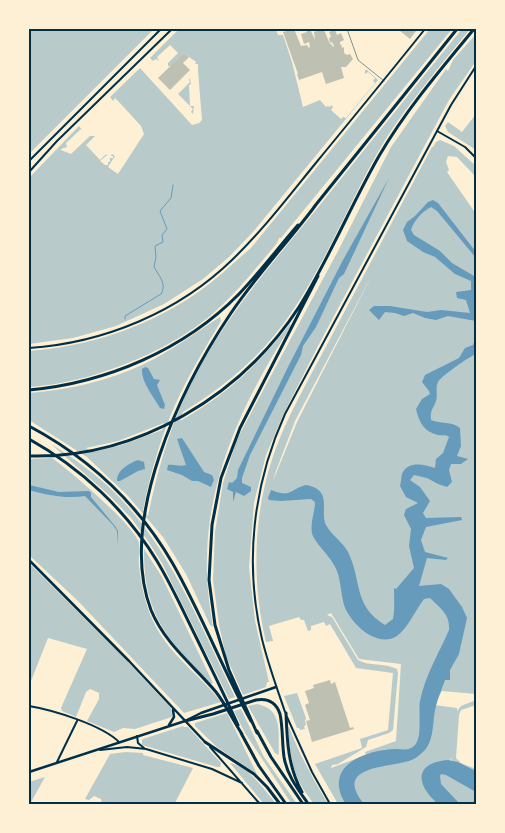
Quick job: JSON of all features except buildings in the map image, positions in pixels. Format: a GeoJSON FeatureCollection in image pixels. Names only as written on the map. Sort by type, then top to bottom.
{"type":"FeatureCollection","features":[{"type":"Feature","properties":{"kind":"highway"},"geometry":{"type":"LineString","coordinates":[[286,804],[267,778],[219,696],[177,651],[160,627],[147,596],[143,576],[144,526],[148,501],[156,468],[170,427],[205,355],[236,306],[457,29]]}},
{"type":"Feature","properties":{"kind":"highway"},"geometry":{"type":"LineString","coordinates":[[29,456],[58,455],[101,448],[144,434],[191,411],[227,386],[248,368],[270,345],[300,305],[393,134],[425,89],[474,29]]}},
{"type":"Feature","properties":{"kind":"highway"},"geometry":{"type":"LineString","coordinates":[[29,390],[74,383],[119,370],[157,353],[187,336],[221,311],[238,294],[315,206]]}},
{"type":"Feature","properties":{"kind":"highway"},"geometry":{"type":"LineString","coordinates":[[237,690],[220,645],[211,603],[209,556],[214,510],[224,470],[240,428],[315,284],[322,264]]}},
{"type":"Feature","properties":{"kind":"highway"},"geometry":{"type":"LineString","coordinates":[[29,426],[64,446],[97,472],[128,503],[148,527],[167,554],[182,582],[257,733],[275,763],[306,804]]}},
{"type":"Feature","properties":{"kind":"highway"},"geometry":{"type":"LineString","coordinates":[[29,439],[65,462],[90,482],[119,511],[139,535],[168,581],[224,694],[233,718]]}},
{"type":"Feature","properties":{"kind":"highway"},"geometry":{"type":"LineString","coordinates":[[185,720],[208,716],[252,700],[263,699],[271,702],[278,708],[280,714],[284,755],[288,771],[306,804]]}},
{"type":"Feature","properties":{"kind":"highway"},"geometry":{"type":"LineString","coordinates":[[286,713],[290,765],[306,804]]}},
{"type":"Feature","properties":{"kind":"highway"},"geometry":{"type":"LineString","coordinates":[[205,742],[250,772],[280,804]]}},
{"type":"Feature","properties":{"kind":"main road"},"geometry":{"type":"LineString","coordinates":[[29,560],[129,661],[205,742]]}},
{"type":"Feature","properties":{"kind":"main road"},"geometry":{"type":"LineString","coordinates":[[29,772],[100,750],[276,687]]}},
{"type":"Feature","properties":{"kind":"main road"},"geometry":{"type":"LineString","coordinates":[[169,725],[174,717],[173,708]]}},
{"type":"Feature","properties":{"kind":"street"},"geometry":{"type":"LineString","coordinates":[[29,161],[161,29]]}},
{"type":"Feature","properties":{"kind":"street"},"geometry":{"type":"LineString","coordinates":[[29,172],[172,29]]}},
{"type":"Feature","properties":{"kind":"street"},"geometry":{"type":"LineString","coordinates":[[29,348],[50,347],[83,341],[128,326],[174,303],[216,274],[255,236],[384,81],[423,30]]}},
{"type":"Feature","properties":{"kind":"street"},"geometry":{"type":"LineString","coordinates":[[330,804],[312,772],[276,687],[257,614],[252,566],[254,522],[262,481],[268,457],[285,414],[437,131],[461,88],[476,66]]}},
{"type":"Feature","properties":{"kind":"street"},"geometry":{"type":"LineString","coordinates":[[437,131],[465,147],[476,158]]}},
{"type":"Feature","properties":{"kind":"street"},"geometry":{"type":"LineString","coordinates":[[29,706],[42,708],[77,720],[107,732],[119,742]]}},
{"type":"Feature","properties":{"kind":"street"},"geometry":{"type":"LineString","coordinates":[[56,764],[77,720]]}},
{"type":"Feature","properties":{"kind":"street"},"geometry":{"type":"LineString","coordinates":[[137,736],[138,743],[146,749]]}},
{"type":"Feature","properties":{"kind":"street"},"geometry":{"type":"LineString","coordinates":[[205,742],[242,783],[257,803]]}},
{"type":"Feature","properties":{"kind":"street"},"geometry":{"type":"LineString","coordinates":[[100,750],[123,747],[146,749],[212,769],[242,783]]}},
{"type":"Feature","properties":{"kind":"lane"},"geometry":{"type":"LineString","coordinates":[[346,29],[358,60],[384,81]]}},
{"type":"Feature","properties":{"kind":"shaded area"},"geometry":{"type":"Polygon","coordinates":[[[29,29],[154,29],[29,154],[29,29]]]}},
{"type":"Feature","properties":{"kind":"shaded area"},"geometry":{"type":"Polygon","coordinates":[[[179,29],[276,29],[278,35],[283,35],[303,107],[320,100],[326,107],[331,105],[333,107],[331,110],[341,119],[343,117],[346,118],[375,83],[373,81],[375,78],[368,72],[365,74],[365,70],[367,70],[378,80],[253,232],[229,257],[203,279],[164,304],[116,326],[73,338],[29,344],[29,178],[79,126],[83,131],[81,129],[66,143],[67,147],[61,150],[71,154],[90,136],[95,136],[86,145],[100,160],[107,155],[100,161],[105,165],[108,165],[110,158],[113,158],[112,154],[115,156],[108,167],[118,174],[144,134],[141,126],[119,102],[115,98],[113,101],[110,97],[140,68],[192,125],[199,123],[202,120],[198,64],[195,64],[196,62],[184,53],[171,66],[168,66],[168,63],[178,53],[170,45],[157,57],[159,61],[156,59],[153,61],[150,58],[179,29]]]}},
{"type":"Feature","properties":{"kind":"shaded area"},"geometry":{"type":"Polygon","coordinates":[[[430,29],[452,29],[281,238],[279,238],[277,243],[219,308],[192,330],[149,354],[125,364],[76,380],[29,387],[29,351],[80,344],[105,337],[154,318],[198,292],[251,248],[430,29]]]}},
{"type":"Feature","properties":{"kind":"shaded area"},"geometry":{"type":"Polygon","coordinates":[[[462,29],[470,29],[415,97],[385,140],[318,269],[282,326],[244,367],[229,380],[183,412],[180,421],[227,390],[266,353],[290,324],[291,326],[260,379],[233,435],[215,493],[209,524],[207,555],[208,591],[213,627],[210,625],[186,574],[163,537],[128,496],[87,457],[29,420],[29,393],[59,390],[88,384],[130,370],[183,342],[220,317],[221,321],[185,383],[165,429],[153,467],[143,510],[148,516],[160,465],[177,415],[190,385],[223,329],[262,276],[462,29]],[[164,423],[118,441],[86,448],[93,452],[122,445],[162,430],[164,423]]]}},
{"type":"Feature","properties":{"kind":"shaded area"},"geometry":{"type":"Polygon","coordinates":[[[476,34],[476,61],[449,100],[318,346],[283,415],[266,455],[254,503],[249,567],[255,621],[269,682],[267,682],[266,687],[243,695],[226,656],[219,625],[213,580],[215,532],[223,483],[237,439],[338,251],[391,147],[446,69],[448,71],[453,60],[476,34]]]}},
{"type":"Feature","properties":{"kind":"shaded area"},"geometry":{"type":"Polygon","coordinates":[[[190,78],[191,84],[189,85],[190,106],[178,94],[190,82],[190,78]]]}},
{"type":"Feature","properties":{"kind":"shaded area"},"geometry":{"type":"Polygon","coordinates":[[[476,114],[476,150],[448,132],[445,126],[448,122],[462,132],[476,114]]]}},
{"type":"Feature","properties":{"kind":"shaded area"},"geometry":{"type":"Polygon","coordinates":[[[440,140],[454,146],[476,166],[476,177],[457,157],[448,156],[446,162],[449,170],[447,172],[476,214],[476,694],[442,691],[434,705],[457,708],[457,711],[461,706],[476,700],[476,705],[461,710],[459,715],[456,758],[461,763],[476,769],[476,771],[452,761],[451,757],[449,775],[476,788],[476,804],[338,804],[308,752],[315,764],[362,748],[360,739],[388,730],[393,673],[356,668],[330,624],[326,626],[324,622],[311,626],[311,630],[308,631],[304,620],[301,620],[299,617],[269,626],[273,641],[266,642],[257,587],[257,532],[267,478],[285,426],[304,387],[436,142],[440,140]],[[374,271],[295,421],[273,481],[297,422],[374,271]],[[331,613],[327,615],[332,617],[358,660],[392,667],[397,669],[398,673],[393,730],[368,740],[366,747],[338,764],[332,765],[331,768],[366,755],[365,752],[396,741],[401,664],[359,659],[331,613]]]}},
{"type":"Feature","properties":{"kind":"shaded area"},"geometry":{"type":"Polygon","coordinates":[[[51,444],[84,466],[107,485],[152,537],[183,589],[235,697],[229,699],[162,563],[148,541],[131,518],[110,496],[51,444]]]}},
{"type":"Feature","properties":{"kind":"shaded area"},"geometry":{"type":"Polygon","coordinates":[[[52,458],[100,498],[135,535],[139,543],[139,562],[143,589],[149,612],[156,627],[170,648],[221,702],[184,713],[78,601],[29,555],[29,459],[52,458]]]}},
{"type":"Feature","properties":{"kind":"shaded area"},"geometry":{"type":"Polygon","coordinates":[[[144,549],[162,577],[213,683],[211,684],[182,654],[161,625],[153,609],[148,591],[144,549]]]}},
{"type":"Feature","properties":{"kind":"shaded area"},"geometry":{"type":"Polygon","coordinates":[[[29,563],[171,708],[172,717],[135,729],[123,728],[114,732],[87,721],[99,699],[99,693],[90,689],[86,692],[76,717],[62,711],[61,708],[87,649],[48,638],[29,686],[29,563]]]}},
{"type":"Feature","properties":{"kind":"shaded area"},"geometry":{"type":"Polygon","coordinates":[[[297,693],[306,718],[305,729],[300,730],[297,728],[284,696],[297,693]]]}},
{"type":"Feature","properties":{"kind":"shaded area"},"geometry":{"type":"Polygon","coordinates":[[[257,704],[271,711],[275,716],[278,729],[278,755],[275,753],[248,706],[257,704]]]}},
{"type":"Feature","properties":{"kind":"shaded area"},"geometry":{"type":"Polygon","coordinates":[[[241,709],[264,757],[297,804],[291,803],[245,733],[234,711],[241,709]]]}},
{"type":"Feature","properties":{"kind":"shaded area"},"geometry":{"type":"Polygon","coordinates":[[[227,713],[257,774],[217,747],[195,726],[195,723],[227,713]]]}},
{"type":"Feature","properties":{"kind":"shaded area"},"geometry":{"type":"Polygon","coordinates":[[[183,726],[188,727],[221,763],[220,767],[142,745],[142,740],[183,726]]]}},
{"type":"Feature","properties":{"kind":"shaded area"},"geometry":{"type":"Polygon","coordinates":[[[288,727],[328,804],[314,804],[301,785],[294,768],[288,727]]]}},
{"type":"Feature","properties":{"kind":"shaded area"},"geometry":{"type":"Polygon","coordinates":[[[126,752],[143,753],[143,755],[193,768],[175,803],[177,804],[102,804],[101,799],[94,796],[89,800],[85,799],[110,754],[126,752]]]}},
{"type":"Feature","properties":{"kind":"shaded area"},"geometry":{"type":"Polygon","coordinates":[[[230,763],[250,774],[276,804],[264,804],[230,763]]]}},
{"type":"Feature","properties":{"kind":"shaded area"},"geometry":{"type":"Polygon","coordinates":[[[45,777],[30,804],[29,804],[29,782],[45,777]]]}},
{"type":"Feature","properties":{"kind":"water"},"geometry":{"type":"Polygon","coordinates":[[[389,178],[344,274],[339,278],[316,327],[303,346],[301,355],[250,455],[242,483],[251,487],[251,491],[244,496],[236,492],[233,502],[233,492],[227,489],[229,482],[232,483],[237,478],[238,470],[288,367],[343,260],[389,178]]]}},
{"type":"Feature","properties":{"kind":"water"},"geometry":{"type":"Polygon","coordinates":[[[433,200],[438,203],[476,252],[476,258],[437,211],[431,207],[424,211],[411,230],[414,235],[440,251],[452,263],[474,276],[476,279],[476,293],[474,295],[476,321],[448,316],[436,320],[413,313],[404,316],[385,312],[379,320],[369,310],[374,306],[390,306],[427,312],[441,310],[470,313],[466,300],[457,298],[456,292],[471,290],[471,281],[455,274],[435,257],[423,252],[407,241],[403,230],[407,222],[428,202],[433,200]]]}},
{"type":"Feature","properties":{"kind":"water"},"geometry":{"type":"Polygon","coordinates":[[[476,337],[476,354],[438,382],[437,399],[431,414],[431,420],[453,424],[460,428],[461,446],[457,456],[468,459],[461,464],[451,464],[449,470],[452,482],[447,487],[427,478],[414,475],[410,480],[420,487],[430,501],[423,513],[426,518],[461,517],[462,520],[426,527],[421,540],[425,552],[448,558],[446,560],[427,558],[419,586],[441,584],[449,589],[462,607],[467,618],[459,654],[450,670],[450,680],[445,680],[439,696],[432,734],[425,750],[411,760],[366,771],[355,782],[356,792],[364,804],[346,804],[339,787],[343,769],[364,755],[389,749],[410,749],[417,742],[422,692],[449,630],[448,620],[444,612],[430,598],[424,599],[397,636],[381,639],[365,632],[347,612],[335,566],[313,537],[312,525],[315,502],[311,499],[281,501],[269,500],[268,498],[271,490],[287,493],[306,485],[320,491],[323,496],[326,525],[348,552],[363,601],[368,610],[385,625],[393,619],[394,588],[396,589],[414,568],[409,546],[411,529],[404,515],[406,509],[418,503],[406,497],[400,486],[402,474],[412,465],[435,468],[436,459],[443,453],[449,437],[429,432],[419,418],[416,409],[422,399],[430,394],[422,382],[425,375],[459,358],[465,348],[473,345],[476,337]]]}},
{"type":"Feature","properties":{"kind":"water"},"geometry":{"type":"Polygon","coordinates":[[[148,368],[154,379],[160,380],[157,385],[165,405],[164,409],[160,408],[145,384],[142,369],[148,368]]]}},
{"type":"Feature","properties":{"kind":"water"},"geometry":{"type":"Polygon","coordinates":[[[182,438],[204,472],[212,475],[214,480],[211,487],[167,470],[168,465],[186,465],[177,439],[182,438]]]}},
{"type":"Feature","properties":{"kind":"water"},"geometry":{"type":"Polygon","coordinates":[[[138,460],[144,462],[145,469],[117,481],[121,471],[138,460]]]}},
{"type":"Feature","properties":{"kind":"water"},"geometry":{"type":"Polygon","coordinates":[[[29,485],[59,492],[89,491],[91,497],[118,531],[117,545],[117,531],[85,496],[64,497],[50,495],[29,490],[29,485]]]}},
{"type":"Feature","properties":{"kind":"water"},"geometry":{"type":"Polygon","coordinates":[[[448,760],[458,762],[476,771],[476,792],[446,775],[441,774],[440,776],[441,784],[460,804],[438,804],[425,790],[422,783],[424,770],[429,765],[448,760]]]}},
{"type":"Feature","properties":{"kind":"waterway"},"geometry":{"type":"LineString","coordinates":[[125,319],[125,316],[161,294],[163,290],[162,280],[154,267],[156,257],[155,246],[163,242],[162,235],[167,229],[160,211],[171,198],[173,185]]}}]}
